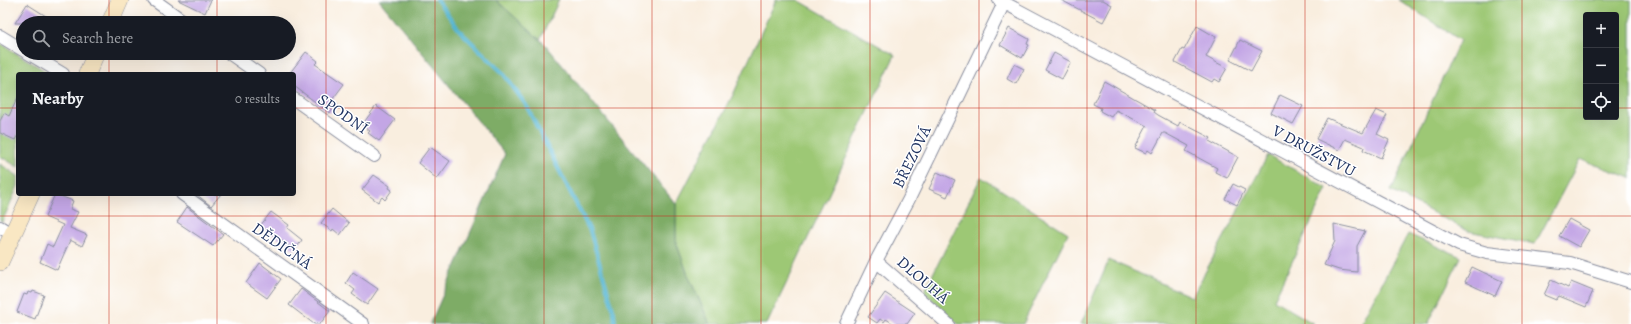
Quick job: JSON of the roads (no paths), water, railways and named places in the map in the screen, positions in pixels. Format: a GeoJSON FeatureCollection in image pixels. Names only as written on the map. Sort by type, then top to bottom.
{"type":"FeatureCollection","features":[{"type":"Feature","properties":{"kind":"main road"},"geometry":{"type":"LineString","coordinates":[[113,16],[120,0]]}},
{"type":"Feature","properties":{"kind":"main road"},"geometry":{"type":"LineString","coordinates":[[88,72],[93,60]]}},
{"type":"Feature","properties":{"kind":"main road"},"geometry":{"type":"LineString","coordinates":[[0,262],[6,231],[31,196]]}},
{"type":"Feature","properties":{"kind":"street"},"geometry":{"type":"LineString","coordinates":[[154,0],[176,16]]}},
{"type":"Feature","properties":{"kind":"street","name":"BŘEZOVÁ"},"geometry":{"type":"LineString","coordinates":[[846,324],[876,260],[909,199],[1002,2]]}},
{"type":"Feature","properties":{"kind":"street","name":"V DRUŽSTVU"},"geometry":{"type":"LineString","coordinates":[[1002,2],[1459,245],[1487,253],[1570,264],[1631,282]]}},
{"type":"Feature","properties":{"kind":"street"},"geometry":{"type":"LineString","coordinates":[[0,36],[16,46]]}},
{"type":"Feature","properties":{"kind":"street"},"geometry":{"type":"LineString","coordinates":[[40,60],[60,72]]}},
{"type":"Feature","properties":{"kind":"street"},"geometry":{"type":"LineString","coordinates":[[239,60],[256,72]]}},
{"type":"Feature","properties":{"kind":"street","name":"SPODNÍ"},"geometry":{"type":"LineString","coordinates":[[296,100],[374,156]]}},
{"type":"Feature","properties":{"kind":"street","name":"DĚDIČNÁ"},"geometry":{"type":"LineString","coordinates":[[185,196],[363,324]]}},
{"type":"Feature","properties":{"kind":"street","name":"DLOUHÁ"},"geometry":{"type":"LineString","coordinates":[[876,260],[948,324]]}},
{"type":"Feature","properties":{"kind":"waterway"},"geometry":{"type":"LineString","coordinates":[[437,0],[460,31],[503,73],[526,105],[590,231],[614,312],[615,324]]}}]}
